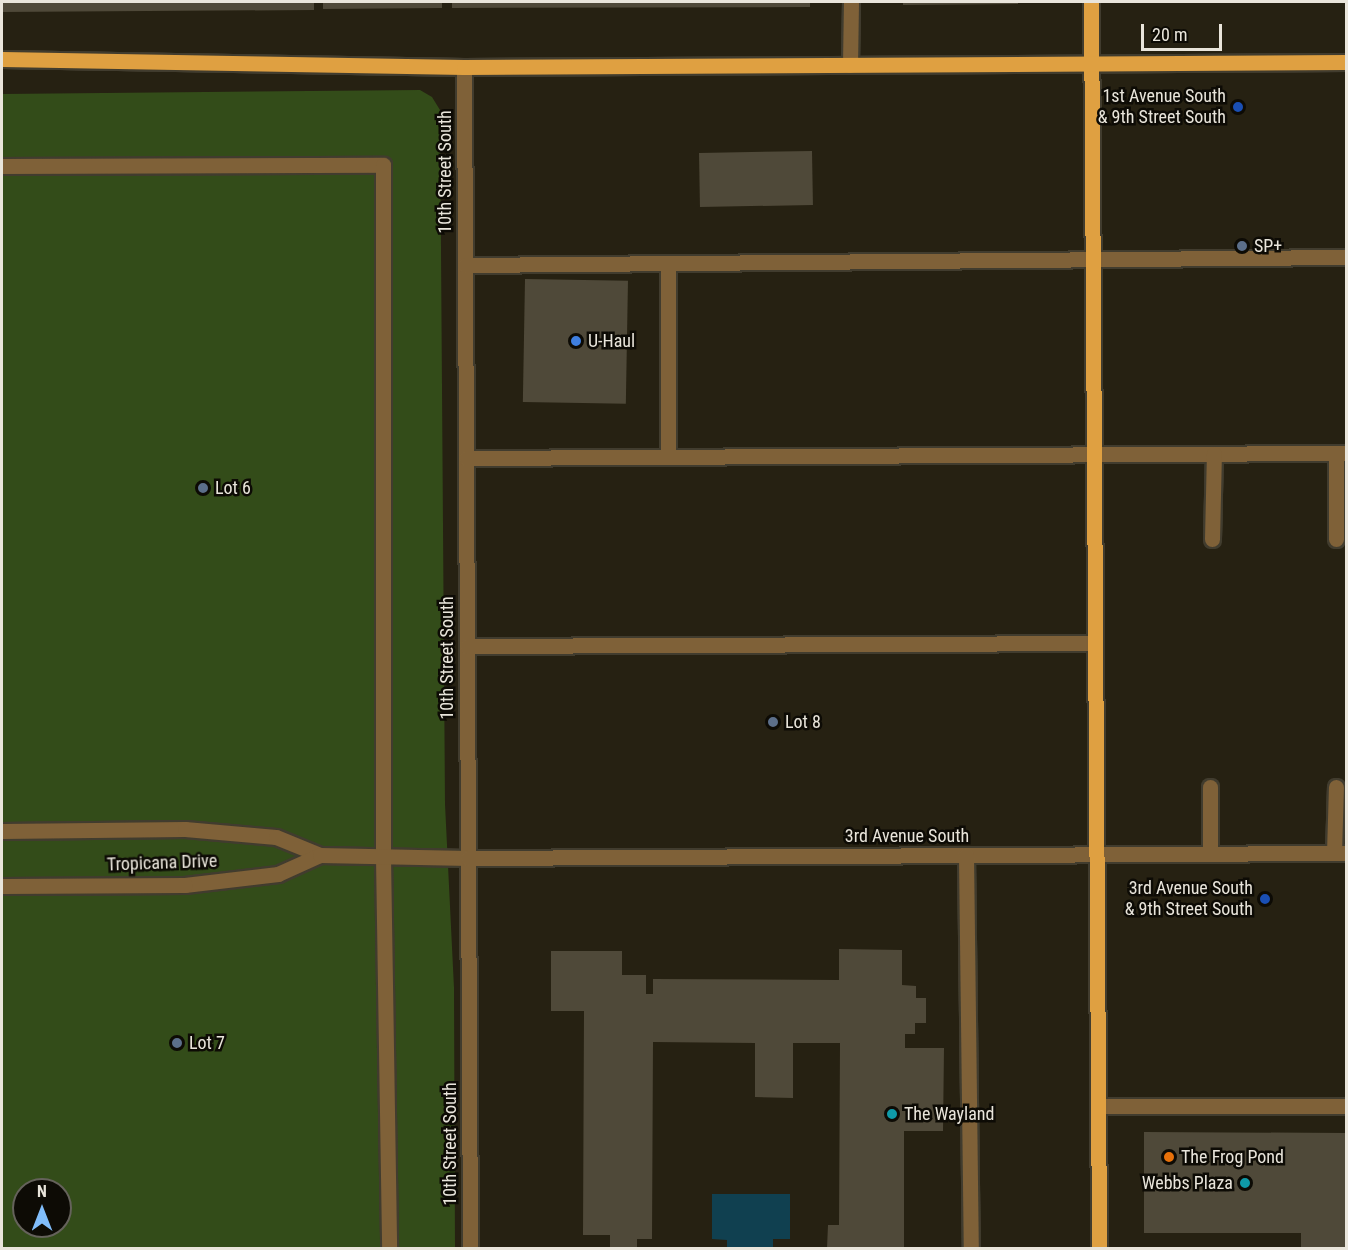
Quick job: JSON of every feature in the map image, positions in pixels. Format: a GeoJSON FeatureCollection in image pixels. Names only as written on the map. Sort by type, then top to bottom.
{"type":"FeatureCollection","features":[{"type":"Feature","properties":{"kind":"main road"},"geometry":{"type":"LineString","coordinates":[[1091,2],[1099,1248]]}},
{"type":"Feature","properties":{"kind":"main road"},"geometry":{"type":"LineString","coordinates":[[2,59],[464,67],[1347,62]]}},
{"type":"Feature","properties":{"kind":"street"},"geometry":{"type":"LineString","coordinates":[[850,64],[851,2]]}},
{"type":"Feature","properties":{"kind":"street","name":"10th Street South"},"geometry":{"type":"LineString","coordinates":[[464,67],[470,1248]]}},
{"type":"Feature","properties":{"kind":"street"},"geometry":{"type":"LineString","coordinates":[[2,166],[383,165],[383,857],[389,1248]]}},
{"type":"Feature","properties":{"kind":"street"},"geometry":{"type":"LineString","coordinates":[[465,265],[1347,257]]}},
{"type":"Feature","properties":{"kind":"street"},"geometry":{"type":"LineString","coordinates":[[668,457],[669,263]]}},
{"type":"Feature","properties":{"kind":"street"},"geometry":{"type":"LineString","coordinates":[[466,458],[1341,453],[1336,539]]}},
{"type":"Feature","properties":{"kind":"street"},"geometry":{"type":"LineString","coordinates":[[1212,539],[1214,454]]}},
{"type":"Feature","properties":{"kind":"street"},"geometry":{"type":"LineString","coordinates":[[467,646],[1095,643]]}},
{"type":"Feature","properties":{"kind":"street"},"geometry":{"type":"LineString","coordinates":[[1336,787],[1340,853]]}},
{"type":"Feature","properties":{"kind":"street"},"geometry":{"type":"LineString","coordinates":[[1210,788],[1210,854]]}},
{"type":"Feature","properties":{"kind":"street","name":"Tropicana Drive"},"geometry":{"type":"LineString","coordinates":[[2,831],[185,829],[276,837],[320,855],[468,858]]}},
{"type":"Feature","properties":{"kind":"street","name":"3rd Avenue South"},"geometry":{"type":"LineString","coordinates":[[468,858],[1340,853]]}},
{"type":"Feature","properties":{"kind":"street","name":"Tropicana Drive"},"geometry":{"type":"LineString","coordinates":[[2,886],[185,885],[278,874],[320,855]]}},
{"type":"Feature","properties":{"kind":"street"},"geometry":{"type":"LineString","coordinates":[[966,855],[971,1248]]}},
{"type":"Feature","properties":{"kind":"street"},"geometry":{"type":"LineString","coordinates":[[1099,1106],[1347,1106]]}},
{"type":"Feature","properties":{"kind":"green space"},"geometry":{"type":"Polygon","coordinates":[[[420,90],[432,97],[440,110],[445,804],[454,988],[455,1248],[2,1248],[2,94],[420,90]]]}},
{"type":"Feature","properties":{"kind":"water"},"geometry":{"type":"Polygon","coordinates":[[[712,1194],[790,1194],[790,1239],[773,1239],[773,1248],[727,1248],[727,1240],[712,1239],[712,1194]]]}},
{"type":"Feature","properties":{"kind":"building"},"geometry":{"type":"Polygon","coordinates":[[[2,2],[314,2],[314,10],[2,12],[2,2]]]}},
{"type":"Feature","properties":{"kind":"building"},"geometry":{"type":"Polygon","coordinates":[[[323,2],[442,2],[442,8],[323,9],[323,2]]]}},
{"type":"Feature","properties":{"kind":"building"},"geometry":{"type":"Polygon","coordinates":[[[452,2],[810,2],[810,7],[452,8],[452,2]]]}},
{"type":"Feature","properties":{"kind":"building"},"geometry":{"type":"Polygon","coordinates":[[[903,2],[1018,2],[1018,4],[903,5],[903,2]]]}},
{"type":"Feature","properties":{"kind":"building"},"geometry":{"type":"Polygon","coordinates":[[[812,151],[813,205],[700,207],[699,153],[812,151]]]}},
{"type":"Feature","properties":{"kind":"building","name":"U-Haul"},"geometry":{"type":"Polygon","coordinates":[[[525,279],[628,281],[626,404],[523,402],[525,279]]]}},
{"type":"Feature","properties":{"kind":"building","name":"The Wayland"},"geometry":{"type":"Polygon","coordinates":[[[839,949],[902,950],[902,985],[916,986],[916,998],[926,998],[926,1023],[915,1023],[915,1034],[905,1034],[905,1048],[944,1048],[943,1131],[904,1131],[904,1248],[827,1248],[828,1225],[839,1225],[840,1043],[793,1043],[793,1098],[755,1097],[755,1043],[653,1042],[652,1239],[637,1239],[637,1248],[610,1248],[610,1235],[583,1235],[584,1011],[551,1011],[551,951],[622,951],[622,975],[646,975],[646,994],[653,994],[653,979],[839,980],[839,949]]]}},
{"type":"Feature","properties":{"kind":"building","name":"Webbs Plaza"},"geometry":{"type":"Polygon","coordinates":[[[1144,1132],[1346,1133],[1346,1248],[1301,1248],[1301,1233],[1144,1233],[1144,1132]]]}},
{"type":"Feature","properties":{"kind":"place","name":"1st Avenue South & 9th Street South"},"geometry":{"type":"Point","coordinates":[1238,107]}},
{"type":"Feature","properties":{"kind":"place","name":"SP+"},"geometry":{"type":"Point","coordinates":[1242,246]}},
{"type":"Feature","properties":{"kind":"place","name":"U-Haul"},"geometry":{"type":"Point","coordinates":[576,341]}},
{"type":"Feature","properties":{"kind":"place","name":"Lot 6"},"geometry":{"type":"Point","coordinates":[203,488]}},
{"type":"Feature","properties":{"kind":"place","name":"Lot 8"},"geometry":{"type":"Point","coordinates":[773,722]}},
{"type":"Feature","properties":{"kind":"place","name":"3rd Avenue South & 9th Street South"},"geometry":{"type":"Point","coordinates":[1265,899]}},
{"type":"Feature","properties":{"kind":"place","name":"Lot 7"},"geometry":{"type":"Point","coordinates":[177,1043]}},
{"type":"Feature","properties":{"kind":"place","name":"The Wayland"},"geometry":{"type":"Point","coordinates":[892,1114]}},
{"type":"Feature","properties":{"kind":"place","name":"The Frog Pond"},"geometry":{"type":"Point","coordinates":[1169,1157]}},
{"type":"Feature","properties":{"kind":"place","name":"Webbs Plaza"},"geometry":{"type":"Point","coordinates":[1245,1183]}}]}
